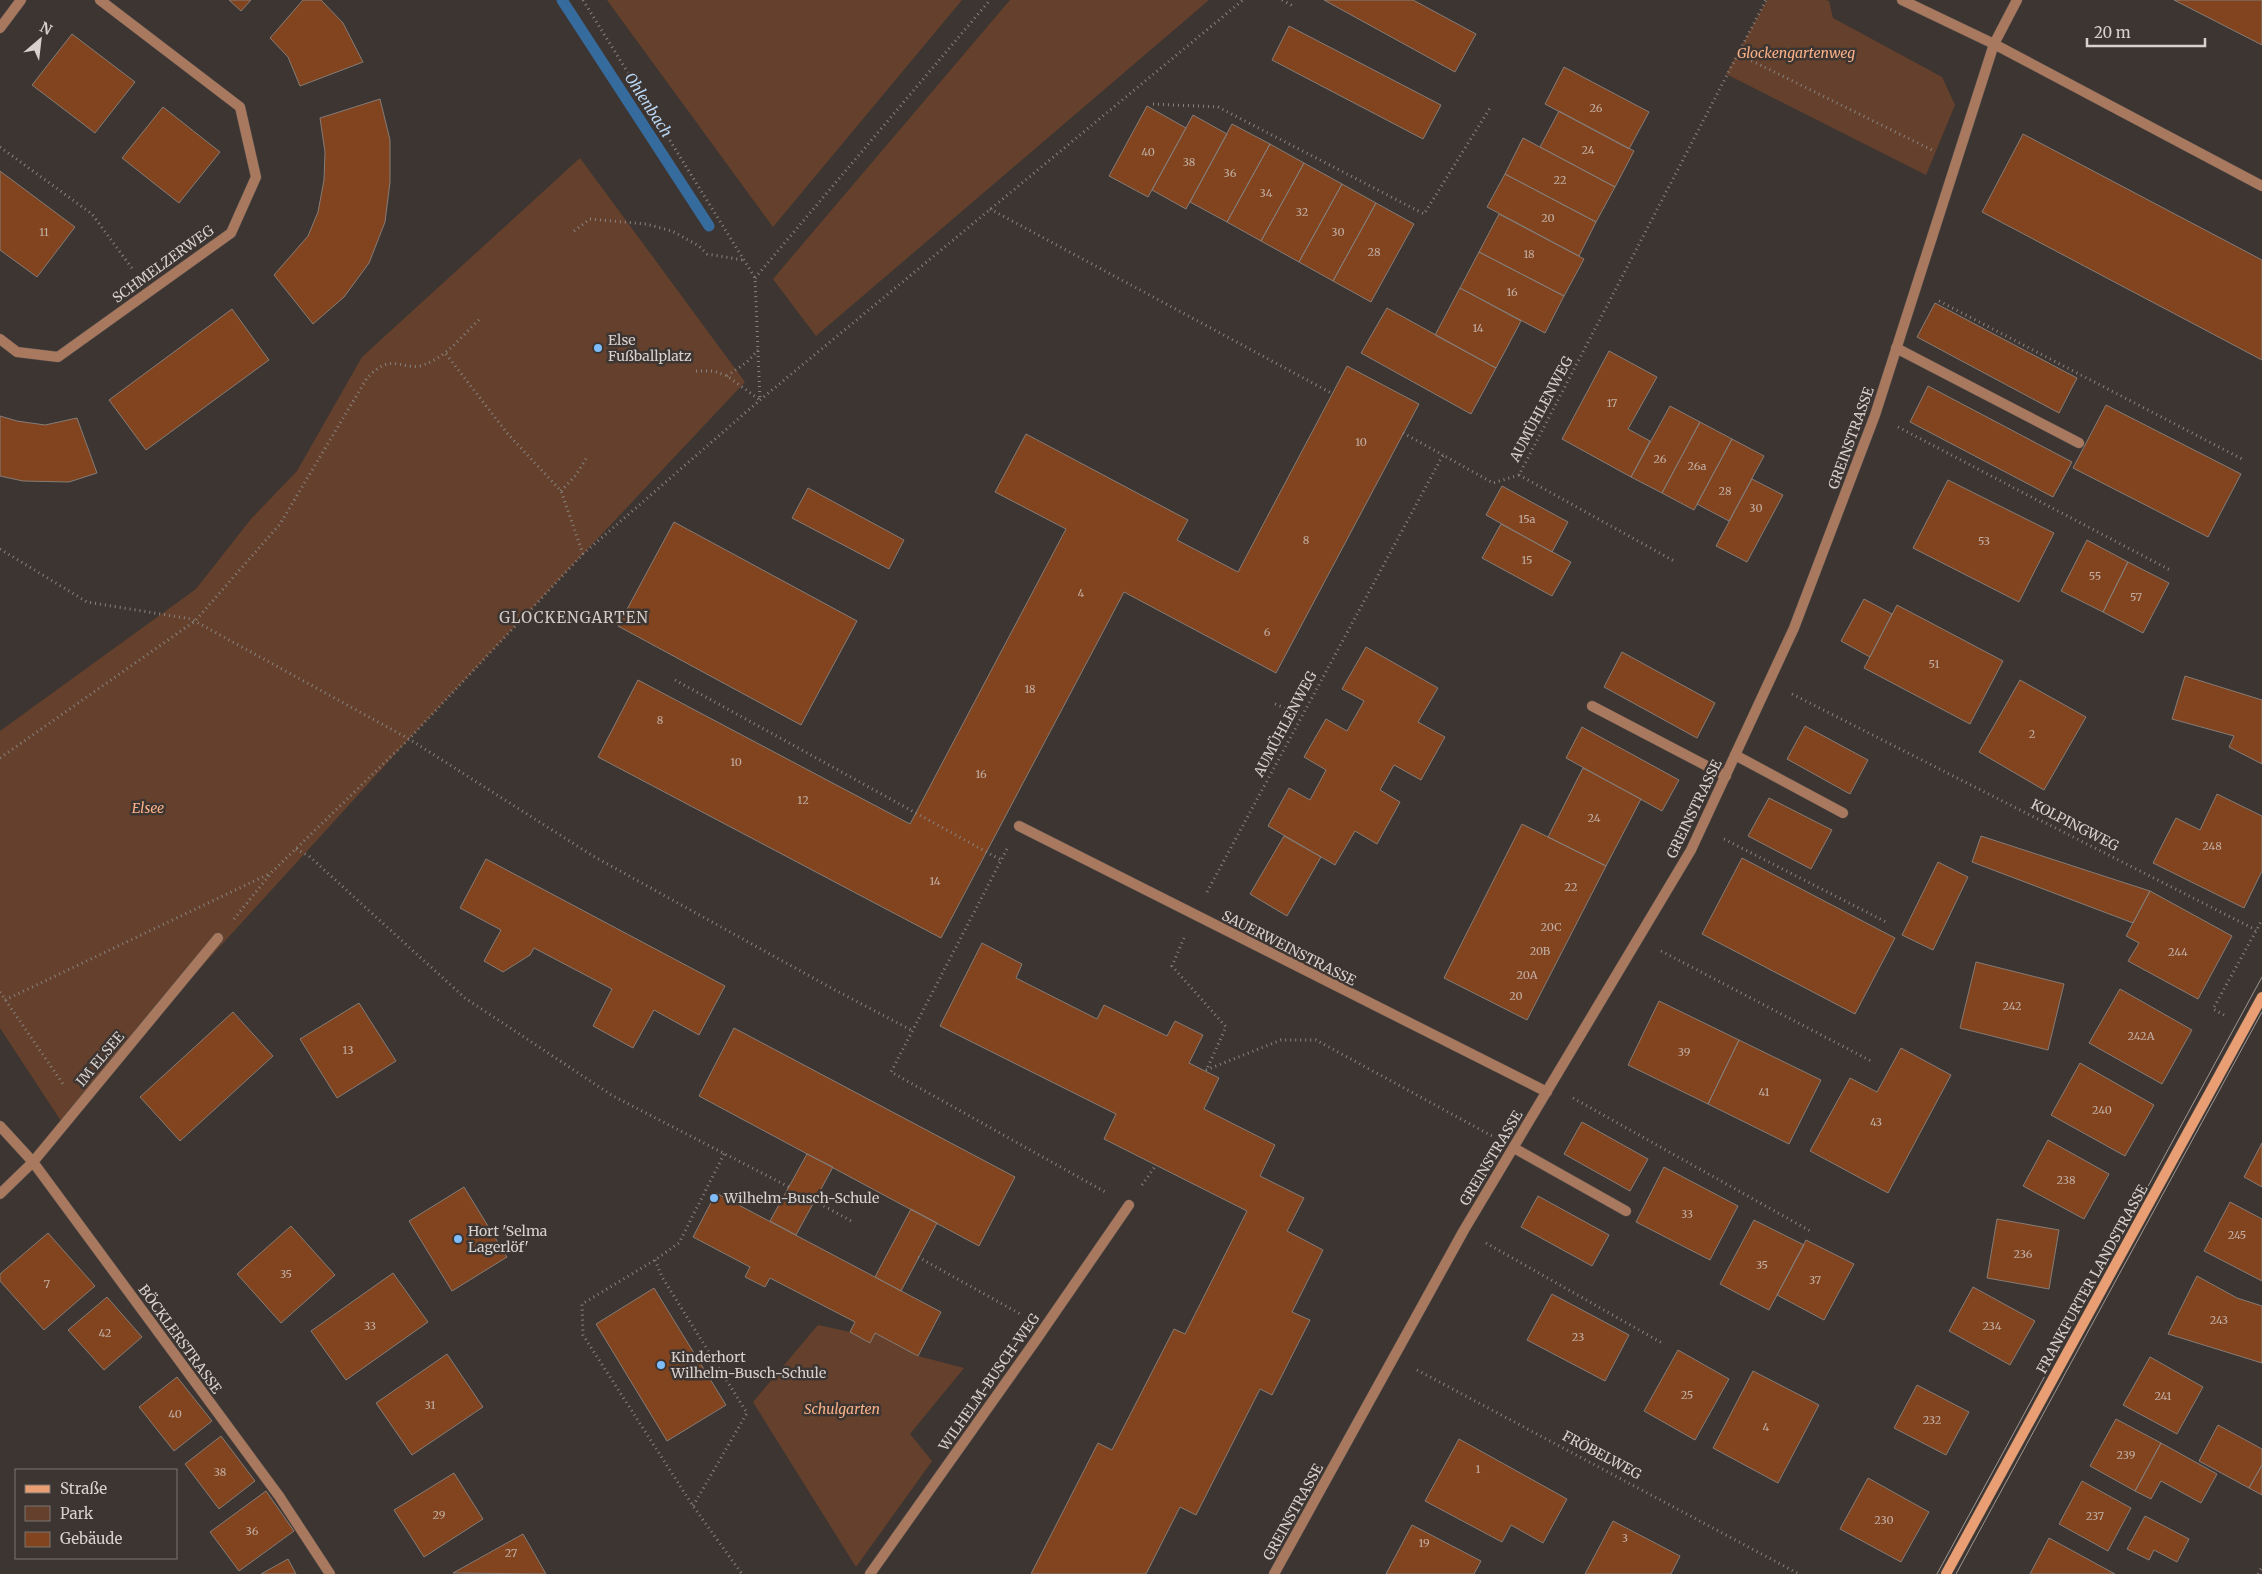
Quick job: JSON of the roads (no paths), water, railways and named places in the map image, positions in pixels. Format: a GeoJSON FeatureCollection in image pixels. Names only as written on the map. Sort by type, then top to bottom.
{"type":"FeatureCollection","features":[{"type":"Feature","properties":{"kind":"street"},"geometry":{"type":"LineString","coordinates":[[0,28],[21,0]]}},
{"type":"Feature","properties":{"kind":"street","name":"SCHMELZERWEG"},"geometry":{"type":"LineString","coordinates":[[0,339],[18,352],[58,357],[230,233],[256,177],[240,107],[100,0]]}},
{"type":"Feature","properties":{"kind":"street"},"geometry":{"type":"LineString","coordinates":[[1902,0],[1994,44],[2262,186]]}},
{"type":"Feature","properties":{"kind":"street","name":"GREINSTRASSE"},"geometry":{"type":"LineString","coordinates":[[1274,1574],[1464,1230],[1691,850],[1702,828],[1794,628],[1875,415],[1914,288],[1994,44],[2017,0]]}},
{"type":"Feature","properties":{"kind":"street"},"geometry":{"type":"LineString","coordinates":[[1896,348],[2079,443]]}},
{"type":"Feature","properties":{"kind":"street"},"geometry":{"type":"LineString","coordinates":[[1592,706],[1726,776]]}},
{"type":"Feature","properties":{"kind":"street"},"geometry":{"type":"LineString","coordinates":[[1736,755],[1844,813]]}},
{"type":"Feature","properties":{"kind":"street","name":"SAUERWEINSTRASSE"},"geometry":{"type":"LineString","coordinates":[[1019,826],[1194,916],[1549,1089]]}},
{"type":"Feature","properties":{"kind":"street","name":"IM ELSEE"},"geometry":{"type":"LineString","coordinates":[[0,1194],[32,1162],[218,938]]}},
{"type":"Feature","properties":{"kind":"street","name":"FRANKFURTER LANDSTRASSE"},"geometry":{"type":"LineString","coordinates":[[1946,1574],[2262,997]]}},
{"type":"Feature","properties":{"kind":"street","name":"BÖCKLERSTRASSE"},"geometry":{"type":"LineString","coordinates":[[0,1126],[32,1162],[279,1496],[330,1574]]}},
{"type":"Feature","properties":{"kind":"street"},"geometry":{"type":"LineString","coordinates":[[1514,1148],[1626,1211]]}},
{"type":"Feature","properties":{"kind":"street","name":"WILHELM-BUSCH-WEG"},"geometry":{"type":"LineString","coordinates":[[870,1574],[1129,1205]]}},
{"type":"Feature","properties":{"kind":"waterway","name":"Ohlenbach"},"geometry":{"type":"LineString","coordinates":[[562,0],[709,226]]}},
{"type":"Feature","properties":{"kind":"tram line"},"geometry":{"type":"LineString","coordinates":[[1937,1574],[2262,977]]}},
{"type":"Feature","properties":{"kind":"tram line"},"geometry":{"type":"LineString","coordinates":[[1956,1574],[2262,1012]]}},
{"type":"Feature","properties":{"kind":"place","name":"Else Fußballplatz"},"geometry":{"type":"Point","coordinates":[598,348]}},
{"type":"Feature","properties":{"kind":"place","name":"Wilhelm-Busch-Schule"},"geometry":{"type":"Point","coordinates":[714,1198]}},
{"type":"Feature","properties":{"kind":"place","name":"Hort 'Selma Lagerlöf'"},"geometry":{"type":"Point","coordinates":[458,1239]}},
{"type":"Feature","properties":{"kind":"place","name":"Kinderhort Wilhelm-Busch-Schule"},"geometry":{"type":"Point","coordinates":[661,1365]}},
{"type":"Feature","properties":{"kind":"district","name":"GLOCKENGARTEN"},"geometry":{"type":"Point","coordinates":[574,618]}},
{"type":"Feature","properties":{"kind":"park label","name":"Glockengartenweg"},"geometry":{"type":"Point","coordinates":[1796,53]}},
{"type":"Feature","properties":{"kind":"park label","name":"Elsee"},"geometry":{"type":"Point","coordinates":[148,808]}},
{"type":"Feature","properties":{"kind":"park label","name":"Schulgarten"},"geometry":{"type":"Point","coordinates":[842,1409]}}]}
